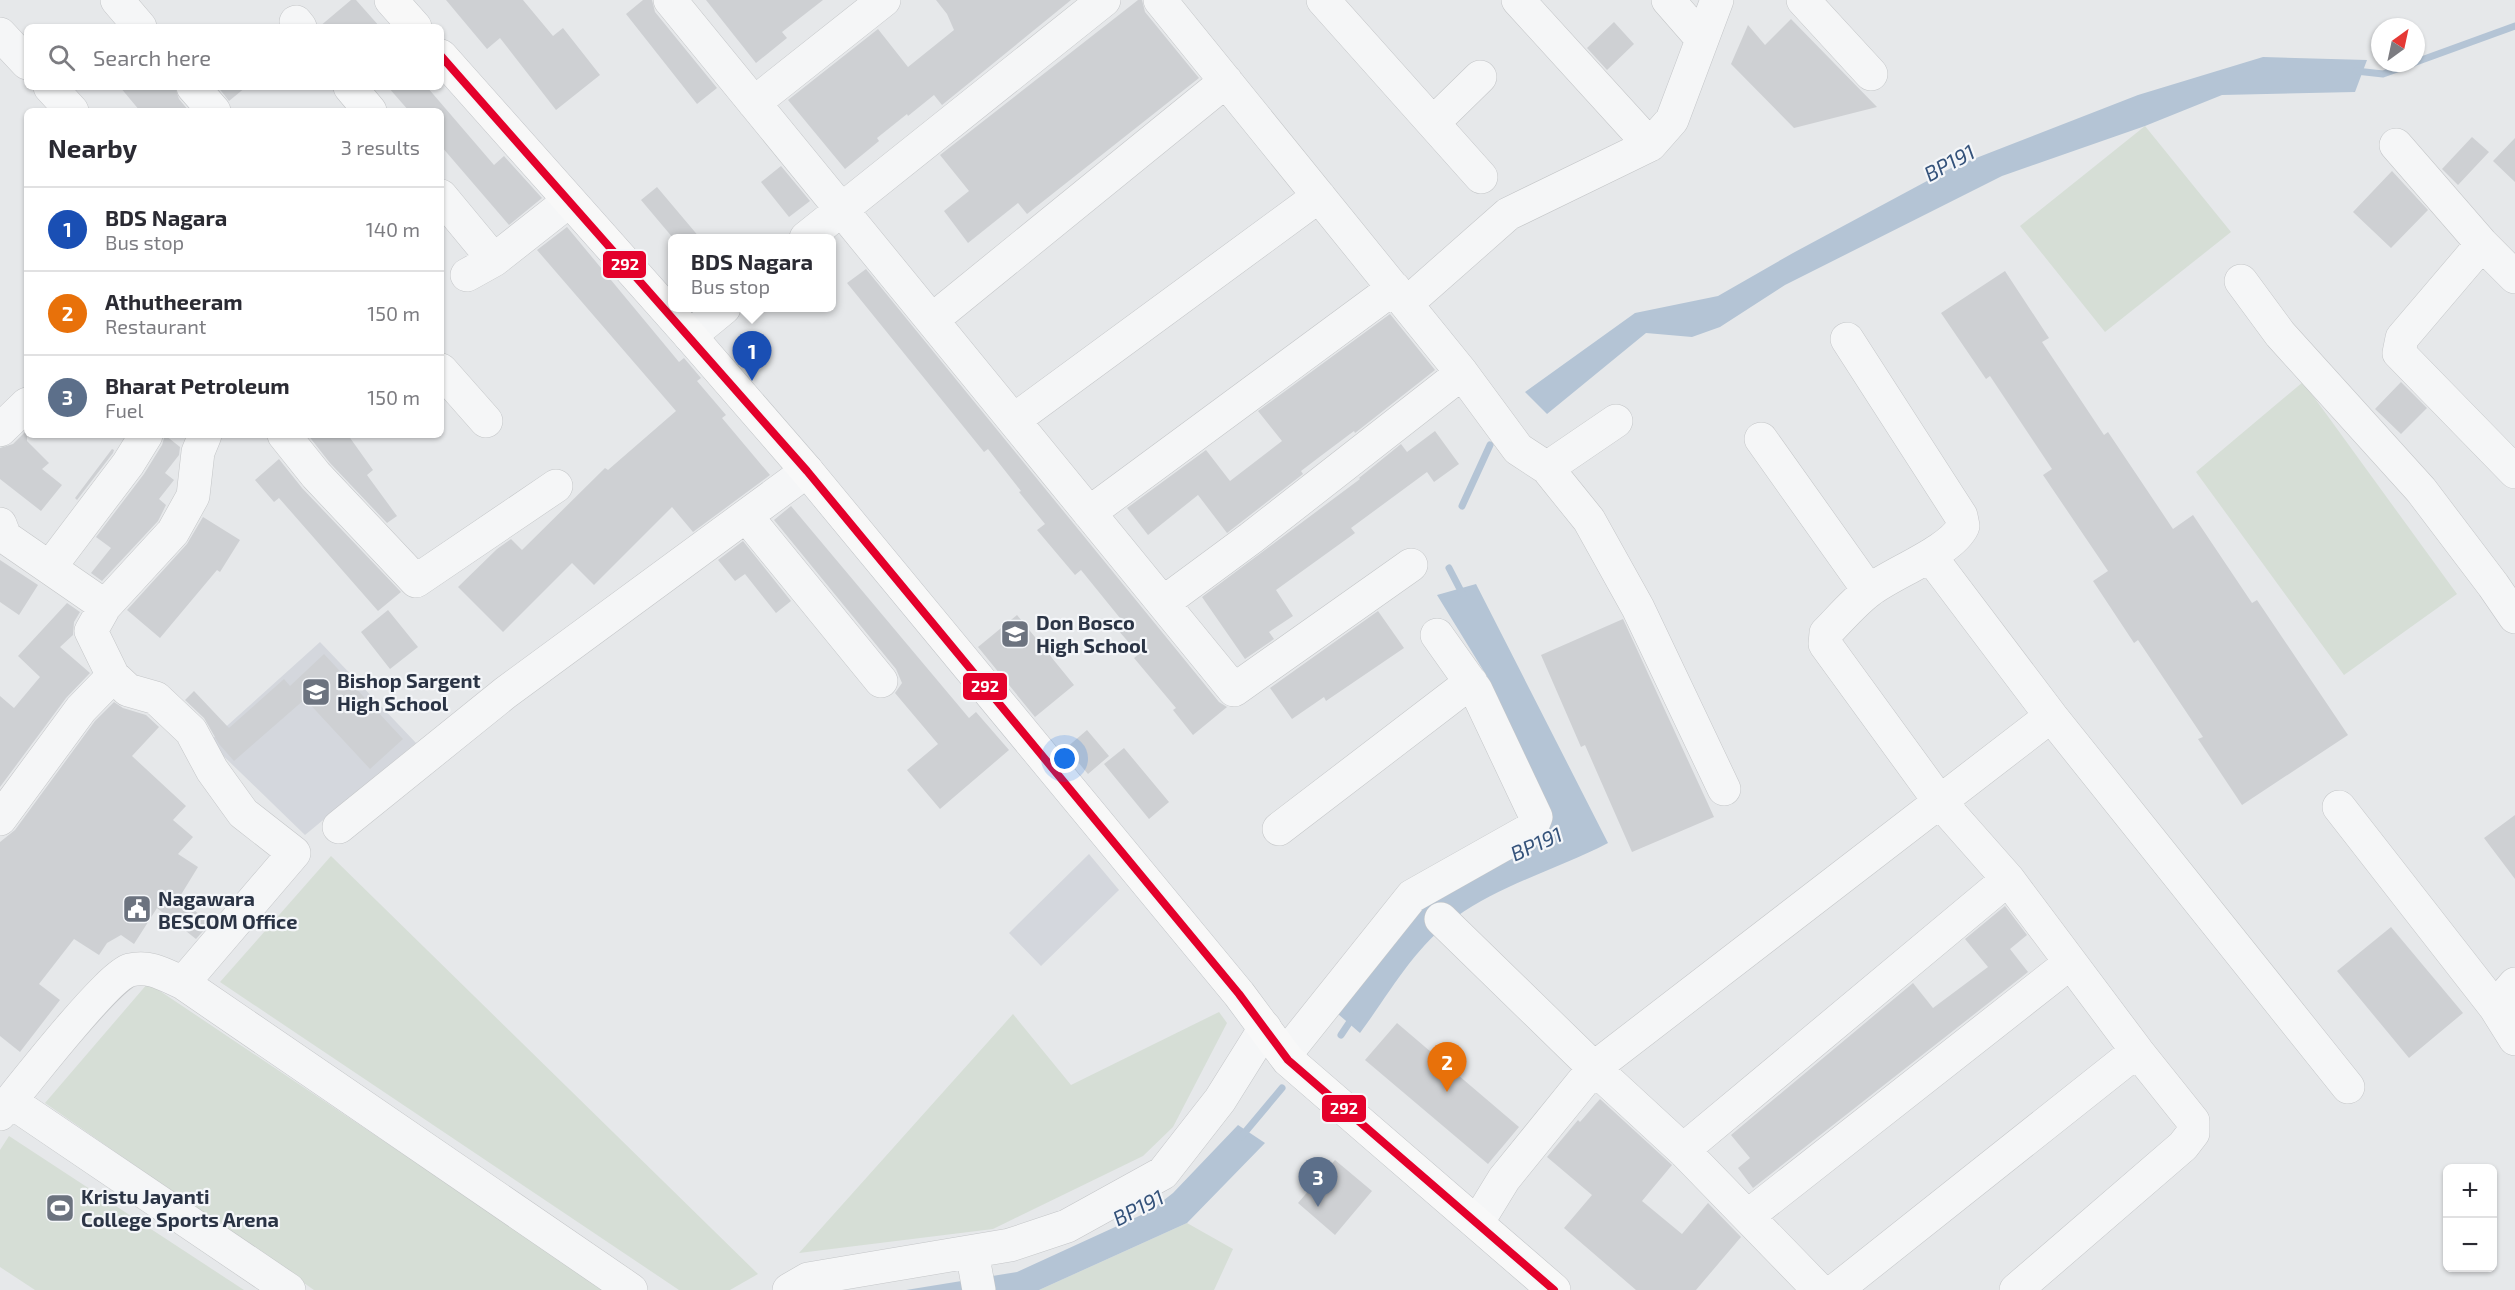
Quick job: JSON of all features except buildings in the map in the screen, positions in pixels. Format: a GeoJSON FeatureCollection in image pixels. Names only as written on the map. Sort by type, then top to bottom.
{"type":"FeatureCollection","features":[{"type":"Feature","properties":{"kind":"main road"},"geometry":{"type":"LineString","coordinates":[[391,0],[412,24]]}},
{"type":"Feature","properties":{"kind":"main road"},"geometry":{"type":"LineString","coordinates":[[444,59],[668,311]]}},
{"type":"Feature","properties":{"kind":"main road"},"geometry":{"type":"LineString","coordinates":[[668,312],[807,471],[1285,1055],[1321,1090],[1554,1290]]}},
{"type":"Feature","properties":{"kind":"street"},"geometry":{"type":"LineString","coordinates":[[117,0],[137,24]]}},
{"type":"Feature","properties":{"kind":"street"},"geometry":{"type":"LineString","coordinates":[[670,0],[1234,690],[1411,565]]}},
{"type":"Feature","properties":{"kind":"street"},"geometry":{"type":"LineString","coordinates":[[754,103],[884,0]]}},
{"type":"Feature","properties":{"kind":"street"},"geometry":{"type":"LineString","coordinates":[[811,234],[1104,0]]}},
{"type":"Feature","properties":{"kind":"street"},"geometry":{"type":"LineString","coordinates":[[1160,0],[1462,373],[1518,449],[1547,468],[1589,520],[1638,608],[1724,789]]}},
{"type":"Feature","properties":{"kind":"street"},"geometry":{"type":"LineString","coordinates":[[1518,0],[1650,145]]}},
{"type":"Feature","properties":{"kind":"street"},"geometry":{"type":"LineString","coordinates":[[1668,0],[1702,39]]}},
{"type":"Feature","properties":{"kind":"street"},"geometry":{"type":"LineString","coordinates":[[1089,513],[1400,296],[1508,214],[1650,145],[1672,120],[1717,0]]}},
{"type":"Feature","properties":{"kind":"street"},"geometry":{"type":"LineString","coordinates":[[1803,0],[1871,74]]}},
{"type":"Feature","properties":{"kind":"street"},"geometry":{"type":"LineString","coordinates":[[1331,3],[1481,177]]}},
{"type":"Feature","properties":{"kind":"street"},"geometry":{"type":"LineString","coordinates":[[0,34],[24,60]]}},
{"type":"Feature","properties":{"kind":"street"},"geometry":{"type":"LineString","coordinates":[[1433,123],[1480,76]]}},
{"type":"Feature","properties":{"kind":"street"},"geometry":{"type":"LineString","coordinates":[[932,320],[1226,81]]}},
{"type":"Feature","properties":{"kind":"street"},"geometry":{"type":"LineString","coordinates":[[53,90],[69,108]]}},
{"type":"Feature","properties":{"kind":"street"},"geometry":{"type":"LineString","coordinates":[[196,90],[211,108]]}},
{"type":"Feature","properties":{"kind":"street"},"geometry":{"type":"LineString","coordinates":[[352,90],[368,108]]}},
{"type":"Feature","properties":{"kind":"street"},"geometry":{"type":"LineString","coordinates":[[2396,145],[2482,244],[2515,277]]}},
{"type":"Feature","properties":{"kind":"street"},"geometry":{"type":"LineString","coordinates":[[1014,420],[1318,196]]}},
{"type":"Feature","properties":{"kind":"street"},"geometry":{"type":"LineString","coordinates":[[444,201],[481,268],[569,201]]}},
{"type":"Feature","properties":{"kind":"street"},"geometry":{"type":"LineString","coordinates":[[2482,244],[2402,338],[2399,352],[2515,472]]}},
{"type":"Feature","properties":{"kind":"street"},"geometry":{"type":"LineString","coordinates":[[2241,281],[2280,334],[2421,490],[2515,617]]}},
{"type":"Feature","properties":{"kind":"street"},"geometry":{"type":"LineString","coordinates":[[690,336],[719,312]]}},
{"type":"Feature","properties":{"kind":"street"},"geometry":{"type":"LineString","coordinates":[[1847,339],[1961,516],[1964,526],[1960,532],[1930,556],[1869,591],[1826,633],[1825,644],[1940,802],[2008,879],[2137,1051],[2193,1120],[2193,1133],[2183,1146],[2016,1290]]}},
{"type":"Feature","properties":{"kind":"street"},"geometry":{"type":"LineString","coordinates":[[444,373],[486,421]]}},
{"type":"Feature","properties":{"kind":"street"},"geometry":{"type":"LineString","coordinates":[[1163,603],[1251,538],[1462,373]]}},
{"type":"Feature","properties":{"kind":"street"},"geometry":{"type":"LineString","coordinates":[[0,429],[24,407]]}},
{"type":"Feature","properties":{"kind":"street"},"geometry":{"type":"LineString","coordinates":[[1547,468],[1616,421]]}},
{"type":"Feature","properties":{"kind":"street"},"geometry":{"type":"LineString","coordinates":[[50,567],[128,464],[144,438]]}},
{"type":"Feature","properties":{"kind":"street"},"geometry":{"type":"LineString","coordinates":[[183,983],[294,853],[243,813],[212,770],[191,731],[156,698],[128,690],[113,676],[91,631],[105,606],[173,532],[193,496],[198,452],[204,438]]}},
{"type":"Feature","properties":{"kind":"street"},"geometry":{"type":"LineString","coordinates":[[286,438],[316,475],[416,581],[556,486]]}},
{"type":"Feature","properties":{"kind":"street"},"geometry":{"type":"LineString","coordinates":[[1761,439],[1869,591]]}},
{"type":"Feature","properties":{"kind":"street"},"geometry":{"type":"LineString","coordinates":[[339,827],[505,693],[807,471]]}},
{"type":"Feature","properties":{"kind":"street"},"geometry":{"type":"LineString","coordinates":[[747,517],[881,681]]}},
{"type":"Feature","properties":{"kind":"street"},"geometry":{"type":"LineString","coordinates":[[2,534],[105,606]]}},
{"type":"Feature","properties":{"kind":"street"},"geometry":{"type":"LineString","coordinates":[[1930,556],[2051,716],[2348,1087]]}},
{"type":"Feature","properties":{"kind":"street"},"geometry":{"type":"LineString","coordinates":[[1285,1055],[1412,896],[1531,829],[1536,817],[1471,682],[1437,635]]}},
{"type":"Feature","properties":{"kind":"street"},"geometry":{"type":"LineString","coordinates":[[0,819],[81,709],[113,676]]}},
{"type":"Feature","properties":{"kind":"street"},"geometry":{"type":"LineString","coordinates":[[1279,829],[1471,682]]}},
{"type":"Feature","properties":{"kind":"street"},"geometry":{"type":"LineString","coordinates":[[1477,1223],[1504,1179],[1594,1068],[2051,716]]}},
{"type":"Feature","properties":{"kind":"street"},"geometry":{"type":"LineString","coordinates":[[2338,807],[2505,996],[2515,1039]]}},
{"type":"Feature","properties":{"kind":"street"},"geometry":{"type":"LineString","coordinates":[[1683,1150],[2008,879]]}},
{"type":"Feature","properties":{"kind":"street"},"geometry":{"type":"LineString","coordinates":[[1441,919],[1594,1068],[1683,1150],[1819,1290]]}},
{"type":"Feature","properties":{"kind":"street"},"geometry":{"type":"LineString","coordinates":[[1748,1216],[2070,963]]}},
{"type":"Feature","properties":{"kind":"street"},"geometry":{"type":"LineString","coordinates":[[289,1290],[5,1108],[106,987],[129,970],[153,969],[183,983],[631,1290]]}},
{"type":"Feature","properties":{"kind":"street"},"geometry":{"type":"LineString","coordinates":[[789,1290],[808,1279],[975,1268],[1010,1245],[1067,1226],[1163,1173],[1220,1100],[1265,1028]]}},
{"type":"Feature","properties":{"kind":"street"},"geometry":{"type":"LineString","coordinates":[[1836,1290],[2137,1051]]}},
{"type":"Feature","properties":{"kind":"shaded area"},"geometry":{"type":"Polygon","coordinates":[[[2145,126],[2231,232],[2105,332],[2020,226],[2145,126]]]}},
{"type":"Feature","properties":{"kind":"shaded area"},"geometry":{"type":"Polygon","coordinates":[[[2303,382],[2457,594],[2344,675],[2196,472],[2303,382]]]}},
{"type":"Feature","properties":{"kind":"shaded area","name":"Bishop Sargent High School"},"geometry":{"type":"Polygon","coordinates":[[[320,642],[416,743],[305,835],[209,742],[320,642]]]}},
{"type":"Feature","properties":{"kind":"shaded area"},"geometry":{"type":"Polygon","coordinates":[[[1089,854],[1119,890],[1041,966],[1009,933],[1089,854]]]}},
{"type":"Feature","properties":{"kind":"shaded area"},"geometry":{"type":"Polygon","coordinates":[[[331,856],[758,1274],[730,1290],[679,1290],[220,982],[331,856]]]}},
{"type":"Feature","properties":{"kind":"shaded area"},"geometry":{"type":"Polygon","coordinates":[[[148,983],[606,1290],[314,1290],[45,1103],[148,983]]]}},
{"type":"Feature","properties":{"kind":"shaded area"},"geometry":{"type":"Polygon","coordinates":[[[1219,1012],[1227,1023],[1173,1127],[1143,1156],[993,1229],[799,1253],[1013,1014],[1071,1085],[1219,1012]]]}},
{"type":"Feature","properties":{"kind":"shaded area","name":"Kristu Jayanti College Sports Arena"},"geometry":{"type":"Polygon","coordinates":[[[9,1136],[244,1290],[35,1290],[0,1267],[0,1150],[9,1136]]]}},
{"type":"Feature","properties":{"kind":"shaded area"},"geometry":{"type":"Polygon","coordinates":[[[1187,1223],[1233,1249],[1214,1290],[1039,1290],[1187,1223]]]}},
{"type":"Feature","properties":{"kind":"water"},"geometry":{"type":"Polygon","coordinates":[[[2263,57],[2367,60],[2355,92],[2222,95],[2145,126],[2002,176],[1785,285],[1720,327],[1692,337],[1646,333],[1547,414],[1525,392],[1635,313],[1718,296],[1953,167],[2138,95],[2263,57]]]}},
{"type":"Feature","properties":{"kind":"water"},"geometry":{"type":"Polygon","coordinates":[[[1476,584],[1608,843],[1492,895],[1456,917],[1415,956],[1360,1033],[1338,1014],[1415,910],[1546,832],[1546,800],[1488,678],[1437,595],[1476,584]]]}},
{"type":"Feature","properties":{"kind":"water"},"geometry":{"type":"Polygon","coordinates":[[[1238,1125],[1265,1143],[1187,1223],[1039,1290],[906,1290],[1017,1272],[1150,1211],[1173,1193],[1238,1125]]]}},
{"type":"Feature","properties":{"kind":"waterway","name":"BP191"},"geometry":{"type":"LineString","coordinates":[[2425,59],[2515,26]]}},
{"type":"Feature","properties":{"kind":"waterway","name":"BP191"},"geometry":{"type":"LineString","coordinates":[[2356,71],[2383,74],[2389,72]]}},
{"type":"Feature","properties":{"kind":"waterway","name":"BP191"},"geometry":{"type":"LineString","coordinates":[[1462,506],[1490,445]]}},
{"type":"Feature","properties":{"kind":"waterway","name":"BP191"},"geometry":{"type":"LineString","coordinates":[[1449,568],[1463,595]]}},
{"type":"Feature","properties":{"kind":"waterway","name":"BP191"},"geometry":{"type":"LineString","coordinates":[[1341,1035],[1353,1017]]}},
{"type":"Feature","properties":{"kind":"waterway","name":"BP191"},"geometry":{"type":"LineString","coordinates":[[1241,1137],[1282,1088]]}},
{"type":"Feature","properties":{"kind":"transit line","name":"292"},"geometry":{"type":"LineString","coordinates":[[444,59],[807,471],[1239,994],[1288,1060],[1554,1290]]}},
{"type":"Feature","properties":{"kind":"place","name":"BDS Nagara"},"geometry":{"type":"Point","coordinates":[752,381]}},
{"type":"Feature","properties":{"kind":"place","name":"Don Bosco High School"},"geometry":{"type":"Point","coordinates":[1015,634]}},
{"type":"Feature","properties":{"kind":"place","name":"Bishop Sargent High School"},"geometry":{"type":"Point","coordinates":[316,692]}},
{"type":"Feature","properties":{"kind":"place","name":"Nagawara BESCOM Office"},"geometry":{"type":"Point","coordinates":[137,909]}},
{"type":"Feature","properties":{"kind":"place","name":"Athutheeram"},"geometry":{"type":"Point","coordinates":[1447,1092]}},
{"type":"Feature","properties":{"kind":"place","name":"Bharat Petroleum"},"geometry":{"type":"Point","coordinates":[1318,1207]}},
{"type":"Feature","properties":{"kind":"place","name":"Kristu Jayanti College Sports Arena"},"geometry":{"type":"Point","coordinates":[60,1208]}}]}
